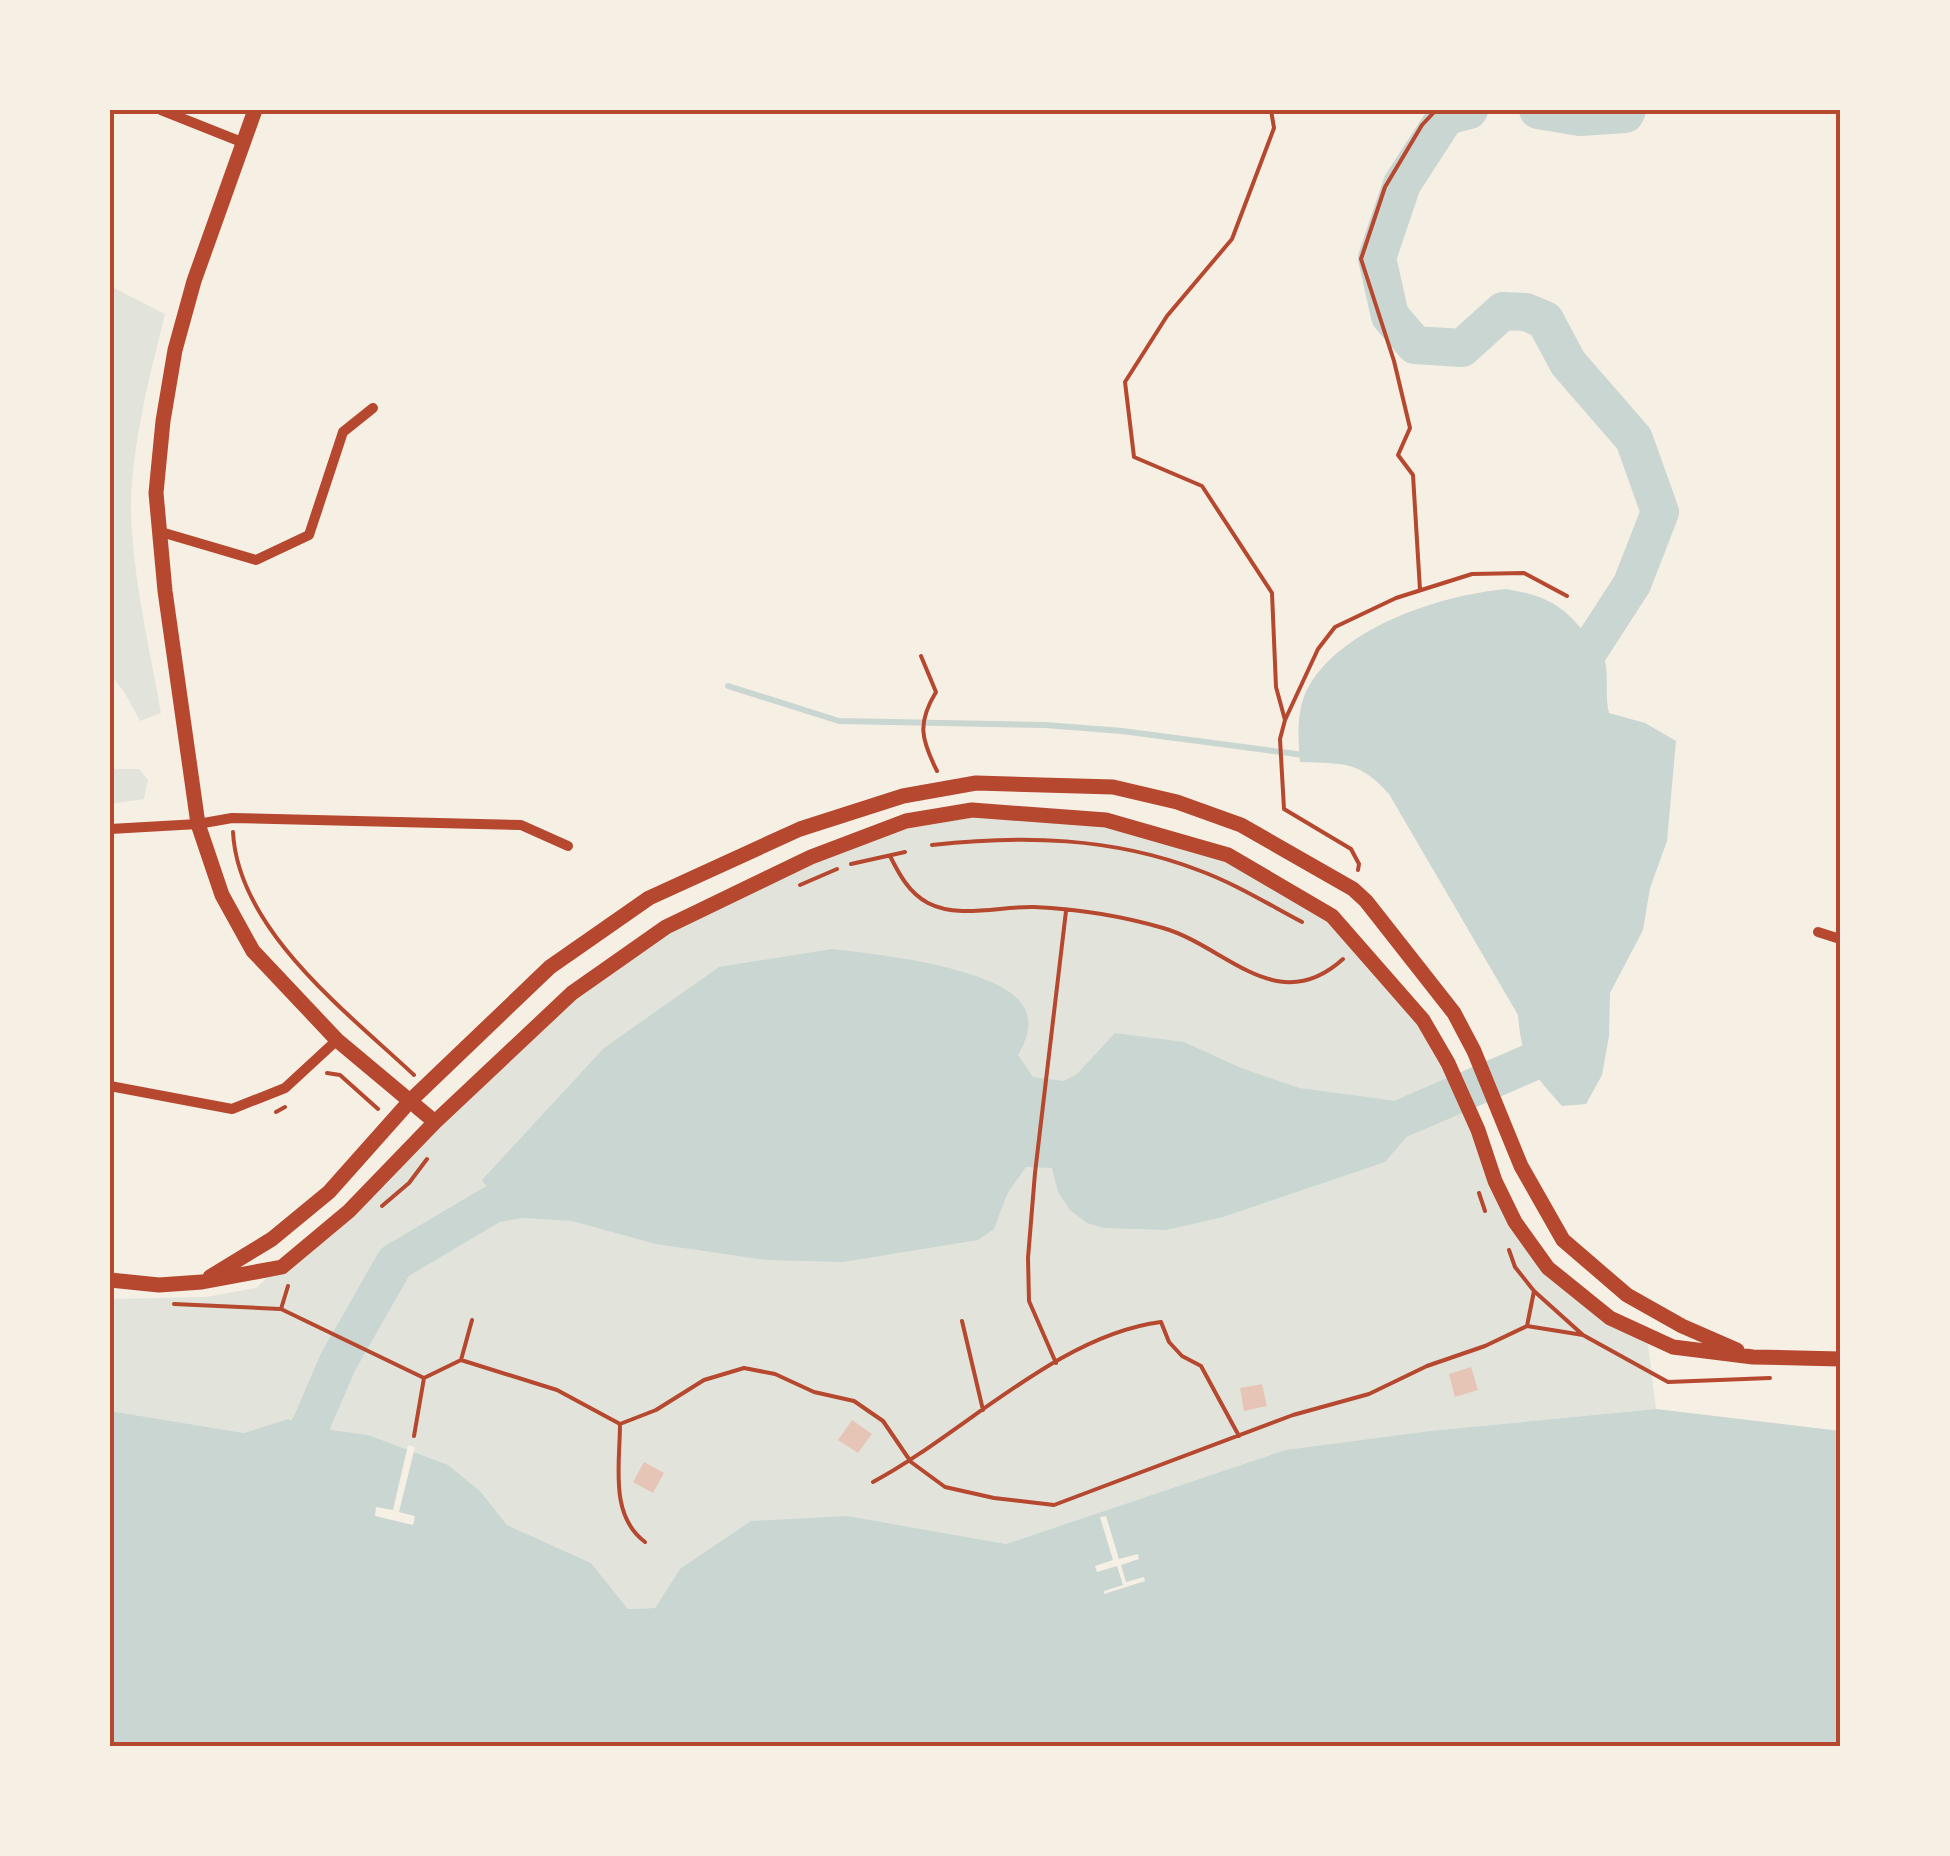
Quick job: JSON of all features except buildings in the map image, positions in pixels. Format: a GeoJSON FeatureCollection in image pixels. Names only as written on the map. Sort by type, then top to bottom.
{"type":"FeatureCollection","features":[{"type":"Feature","properties":{"kind":"street"},"geometry":{"type":"LineString","coordinates":[[161,110],[244,143]]}},
{"type":"Feature","properties":{"kind":"street"},"geometry":{"type":"LineString","coordinates":[[254,110],[194,280],[176,350],[162,421],[156,492],[164,591],[198,824],[222,895],[253,951],[337,1040],[435,1122]]}},
{"type":"Feature","properties":{"kind":"street"},"geometry":{"type":"LineString","coordinates":[[161,532],[256,560],[309,536],[343,432],[374,408]]}},
{"type":"Feature","properties":{"kind":"street"},"geometry":{"type":"LineString","coordinates":[[202,1282],[272,1240],[330,1192],[410,1101],[550,967],[649,898],[800,829],[902,796],[976,783],[1113,786],[1177,802],[1241,825],[1366,901],[1454,1013],[1474,1051],[1521,1166],[1563,1240],[1627,1295],[1682,1326],[1754,1357]]}},
{"type":"Feature","properties":{"kind":"street"},"geometry":{"type":"LineString","coordinates":[[110,1280],[159,1285],[202,1282],[282,1267],[349,1211],[435,1122],[572,993],[666,927],[812,857],[906,821],[972,810],[1106,820],[1228,855],[1332,916],[1424,1020],[1448,1063],[1515,1222],[1548,1268],[1610,1318],[1673,1346],[1754,1357],[1840,1359]]}},
{"type":"Feature","properties":{"kind":"street"},"geometry":{"type":"LineString","coordinates":[[110,829],[232,818],[521,824],[568,846]]}},
{"type":"Feature","properties":{"kind":"street"},"geometry":{"type":"LineString","coordinates":[[1818,932],[1840,939]]}},
{"type":"Feature","properties":{"kind":"street"},"geometry":{"type":"LineString","coordinates":[[110,1086],[232,1109],[285,1088],[337,1040]]}},
{"type":"Feature","properties":{"kind":"path"},"geometry":{"type":"LineString","coordinates":[[1271,110],[1274,128],[1232,239],[1168,316],[1126,382],[1134,457],[1202,486],[1272,592],[1276,688],[1285,720]]}},
{"type":"Feature","properties":{"kind":"path"},"geometry":{"type":"LineString","coordinates":[[1420,591],[1414,475],[1398,455],[1410,428],[1394,361],[1361,259],[1385,187],[1422,125],[1436,110]]}},
{"type":"Feature","properties":{"kind":"path"},"geometry":{"type":"LineString","coordinates":[[1353,890],[1359,864],[1351,850],[1284,810],[1280,739],[1318,649],[1335,627],[1472,574],[1524,573],[1567,596]]}},
{"type":"Feature","properties":{"kind":"path"},"geometry":{"type":"LineString","coordinates":[[921,656],[936,692],[924,716],[923,743],[945,788]]}},
{"type":"Feature","properties":{"kind":"path"},"geometry":{"type":"LineString","coordinates":[[232,818],[239,863],[250,894],[272,933],[307,973],[401,1063]]}},
{"type":"Feature","properties":{"kind":"path"},"geometry":{"type":"LineString","coordinates":[[932,845],[1028,838],[1121,849],[1200,870],[1302,922]]}},
{"type":"Feature","properties":{"kind":"path"},"geometry":{"type":"LineString","coordinates":[[794,887],[847,864],[905,852]]}},
{"type":"Feature","properties":{"kind":"path"},"geometry":{"type":"LineString","coordinates":[[890,856],[900,877],[928,903],[954,911],[1066,909],[1164,928],[1250,972],[1287,983],[1310,981],[1330,972],[1348,956]]}},
{"type":"Feature","properties":{"kind":"path"},"geometry":{"type":"LineString","coordinates":[[1056,1363],[1029,1301],[1028,1258],[1066,909]]}},
{"type":"Feature","properties":{"kind":"path"},"geometry":{"type":"LineString","coordinates":[[323,1073],[340,1076],[381,1109]]}},
{"type":"Feature","properties":{"kind":"path"},"geometry":{"type":"LineString","coordinates":[[276,1112],[291,1103]]}},
{"type":"Feature","properties":{"kind":"path"},"geometry":{"type":"LineString","coordinates":[[372,1215],[428,1157]]}},
{"type":"Feature","properties":{"kind":"path"},"geometry":{"type":"LineString","coordinates":[[424,1378],[461,1360],[557,1390],[620,1424],[656,1410],[704,1380],[744,1368],[775,1374],[814,1392],[854,1401],[883,1421],[912,1462],[945,1486],[994,1498],[1054,1505],[1293,1415],[1369,1394],[1527,1326],[1583,1335],[1534,1290],[1515,1266],[1509,1250]]}},
{"type":"Feature","properties":{"kind":"path"},"geometry":{"type":"LineString","coordinates":[[281,1309],[289,1280]]}},
{"type":"Feature","properties":{"kind":"path"},"geometry":{"type":"LineString","coordinates":[[1527,1326],[1534,1290]]}},
{"type":"Feature","properties":{"kind":"path"},"geometry":{"type":"LineString","coordinates":[[159,1302],[281,1309],[424,1378]]}},
{"type":"Feature","properties":{"kind":"path"},"geometry":{"type":"LineString","coordinates":[[461,1360],[472,1320]]}},
{"type":"Feature","properties":{"kind":"path"},"geometry":{"type":"LineString","coordinates":[[962,1321],[983,1410]]}},
{"type":"Feature","properties":{"kind":"path"},"geometry":{"type":"LineString","coordinates":[[873,1482],[912,1462],[983,1410],[1107,1334],[1161,1322],[1169,1342],[1182,1356],[1202,1366],[1239,1436]]}},
{"type":"Feature","properties":{"kind":"path"},"geometry":{"type":"LineString","coordinates":[[414,1436],[424,1378]]}},
{"type":"Feature","properties":{"kind":"path"},"geometry":{"type":"LineString","coordinates":[[620,1424],[621,1510],[627,1526],[645,1542]]}},
{"type":"Feature","properties":{"kind":"shaded area"},"geometry":{"type":"Polygon","coordinates":[[[110,286],[165,314],[143,409],[132,482],[134,556],[161,713],[140,721],[110,673],[110,286]]]}},
{"type":"Feature","properties":{"kind":"shaded area"},"geometry":{"type":"Polygon","coordinates":[[[1506,589],[1554,604],[1581,628],[1605,663],[1609,713],[1645,723],[1676,741],[1667,841],[1650,888],[1643,930],[1610,993],[1609,1036],[1602,1075],[1586,1104],[1562,1106],[1536,1074],[1522,1044],[1518,1015],[1389,794],[1359,769],[1300,762],[1299,723],[1305,695],[1325,665],[1346,646],[1397,617],[1425,607],[1506,589]]]}},
{"type":"Feature","properties":{"kind":"shaded area"},"geometry":{"type":"Polygon","coordinates":[[[110,769],[139,769],[148,780],[144,799],[110,804],[110,769]]]}},
{"type":"Feature","properties":{"kind":"shaded area"},"geometry":{"type":"Polygon","coordinates":[[[972,810],[1106,820],[1228,855],[1332,916],[1423,1020],[1495,1181],[1548,1268],[1647,1336],[1656,1409],[1285,1450],[1006,1544],[848,1516],[680,1569],[655,1608],[628,1609],[591,1563],[507,1525],[481,1492],[368,1435],[310,1427],[288,1419],[244,1433],[110,1411],[110,1299],[206,1297],[256,1288],[572,993],[666,927],[906,821],[972,810]]]}},
{"type":"Feature","properties":{"kind":"shaded area"},"geometry":{"type":"Polygon","coordinates":[[[832,949],[934,964],[1008,991],[1022,1004],[1028,1017],[1018,1055],[1033,1077],[1064,1081],[1077,1074],[1115,1033],[1184,1042],[1299,1088],[1404,1102],[1416,1126],[1385,1162],[1223,1217],[1166,1230],[1104,1228],[1087,1223],[1070,1210],[1058,1192],[1052,1168],[1026,1167],[1007,1194],[994,1229],[978,1240],[843,1262],[766,1260],[656,1244],[572,1221],[506,1217],[482,1180],[604,1048],[719,967],[832,949]]]}},
{"type":"Feature","properties":{"kind":"shaded area"},"geometry":{"type":"Polygon","coordinates":[[[1656,1409],[1840,1431],[1840,1746],[110,1746],[110,1411],[244,1433],[288,1419],[310,1427],[368,1435],[448,1465],[481,1492],[507,1525],[591,1563],[628,1609],[655,1608],[680,1569],[751,1521],[848,1516],[1006,1544],[1285,1450],[1656,1409]]]}},
{"type":"Feature","properties":{"kind":"pier"},"geometry":{"type":"Polygon","coordinates":[[[408,1445],[415,1447],[399,1512],[415,1516],[413,1525],[375,1516],[376,1507],[393,1510],[408,1445]]]}},
{"type":"Feature","properties":{"kind":"pier"},"geometry":{"type":"Polygon","coordinates":[[[1106,1516],[1119,1559],[1138,1554],[1139,1559],[1121,1565],[1126,1582],[1144,1577],[1145,1581],[1104,1594],[1123,1585],[1117,1566],[1097,1572],[1095,1566],[1113,1560],[1100,1517],[1106,1516]]]}},
{"type":"Feature","properties":{"kind":"waterway"},"geometry":{"type":"LineString","coordinates":[[1469,110],[1446,116],[1402,184],[1377,258],[1390,316],[1415,345],[1462,348],[1503,311],[1526,312],[1545,320],[1568,363],[1634,439],[1660,512],[1632,584],[1566,686]]}},
{"type":"Feature","properties":{"kind":"waterway"},"geometry":{"type":"LineString","coordinates":[[1538,110],[1580,117],[1625,114],[1627,110]]}},
{"type":"Feature","properties":{"kind":"waterway"},"geometry":{"type":"LineString","coordinates":[[728,686],[839,721],[1045,725],[1304,755]]}},
{"type":"Feature","properties":{"kind":"waterway"},"geometry":{"type":"LineString","coordinates":[[1363,1135],[1565,1048],[1565,1037]]}},
{"type":"Feature","properties":{"kind":"waterway"},"geometry":{"type":"LineString","coordinates":[[280,1465],[310,1427],[338,1362],[395,1262],[493,1204],[543,1191]]}}]}
